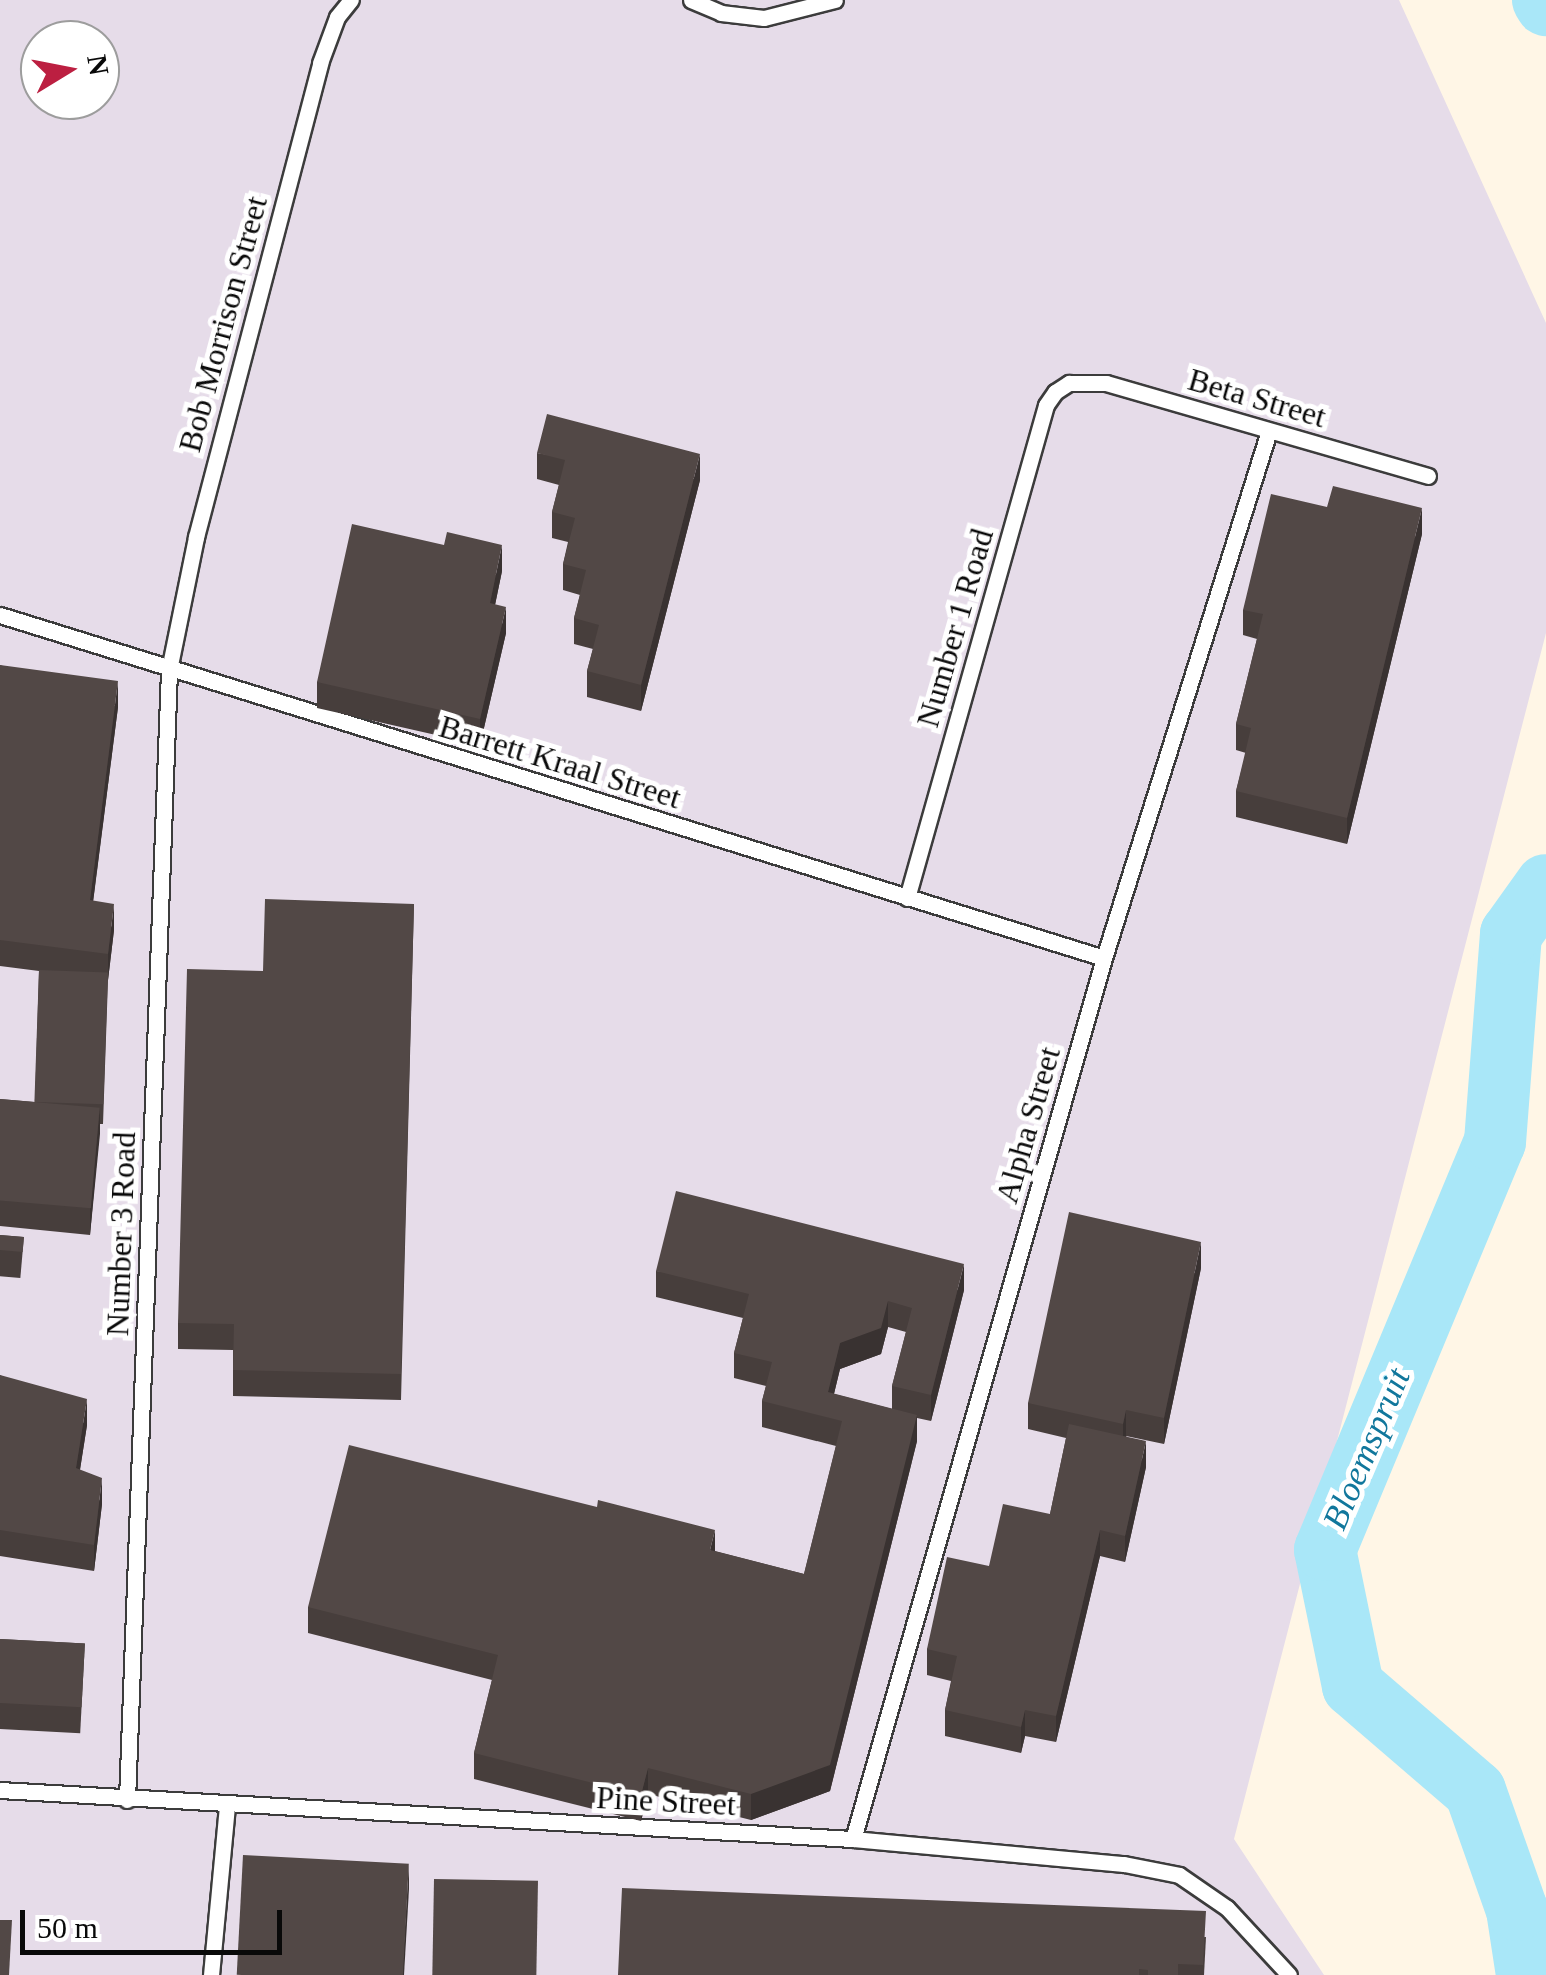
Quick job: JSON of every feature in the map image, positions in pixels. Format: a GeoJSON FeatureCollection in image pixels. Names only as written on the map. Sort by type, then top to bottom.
{"type":"FeatureCollection","features":[{"type":"Feature","properties":{"kind":"lane","name":"Bob Morrison Street"},"geometry":{"type":"LineString","coordinates":[[169,670],[196,537],[320,63],[337,18],[352,0]]}},
{"type":"Feature","properties":{"kind":"lane"},"geometry":{"type":"LineString","coordinates":[[691,0],[721,13],[764,18],[835,0]]}},
{"type":"Feature","properties":{"kind":"lane","name":"Beta Street"},"geometry":{"type":"LineString","coordinates":[[1069,383],[1106,383],[1428,476]]}},
{"type":"Feature","properties":{"kind":"lane","name":"Number 1 Road"},"geometry":{"type":"LineString","coordinates":[[908,898],[1046,405],[1069,383]]}},
{"type":"Feature","properties":{"kind":"lane","name":"Alpha Street"},"geometry":{"type":"LineString","coordinates":[[853,1838],[1104,958],[1268,431]]}},
{"type":"Feature","properties":{"kind":"lane","name":"Barrett Kraal Street"},"geometry":{"type":"LineString","coordinates":[[0,615],[1104,958]]}},
{"type":"Feature","properties":{"kind":"lane","name":"Number 3 Road"},"geometry":{"type":"LineString","coordinates":[[128,1800],[169,670]]}},
{"type":"Feature","properties":{"kind":"lane","name":"Pine Street"},"geometry":{"type":"LineString","coordinates":[[0,1790],[853,1838],[1124,1864],[1179,1875],[1226,1908],[1289,1975]]}},
{"type":"Feature","properties":{"kind":"lane"},"geometry":{"type":"LineString","coordinates":[[211,1975],[227,1805]]}},
{"type":"Feature","properties":{"kind":"shaded area"},"geometry":{"type":"Polygon","coordinates":[[[0,0],[1399,0],[1546,323],[1546,633],[1234,1839],[1324,1975],[0,1975],[0,0]]]}},
{"type":"Feature","properties":{"kind":"building"},"geometry":{"type":"Polygon","coordinates":[[[547,414],[700,454],[641,685],[587,671],[599,625],[574,618],[586,570],[563,564],[575,518],[552,512],[565,460],[537,453],[547,414]]]}},
{"type":"Feature","properties":{"kind":"building"},"geometry":{"type":"Polygon","coordinates":[[[1333,486],[1422,508],[1347,818],[1236,791],[1251,728],[1236,724],[1263,614],[1243,610],[1271,494],[1327,507],[1333,486]]]}},
{"type":"Feature","properties":{"kind":"building"},"geometry":{"type":"Polygon","coordinates":[[[352,524],[444,545],[447,532],[502,545],[490,603],[506,607],[480,719],[317,682],[352,524]]]}},
{"type":"Feature","properties":{"kind":"building"},"geometry":{"type":"Polygon","coordinates":[[[0,665],[118,681],[90,900],[114,904],[108,954],[0,940],[0,665]]]}},
{"type":"Feature","properties":{"kind":"building"},"geometry":{"type":"Polygon","coordinates":[[[265,899],[414,904],[401,1374],[233,1370],[234,1324],[178,1323],[187,969],[263,971],[265,899]]]}},
{"type":"Feature","properties":{"kind":"building"},"geometry":{"type":"Polygon","coordinates":[[[39,970],[108,972],[103,1104],[34,1102],[39,970]]]}},
{"type":"Feature","properties":{"kind":"building"},"geometry":{"type":"Polygon","coordinates":[[[0,1099],[100,1108],[91,1208],[0,1200],[0,1099]]]}},
{"type":"Feature","properties":{"kind":"building"},"geometry":{"type":"Polygon","coordinates":[[[676,1191],[964,1264],[931,1395],[892,1386],[912,1308],[888,1301],[881,1328],[840,1343],[828,1392],[917,1415],[830,1765],[751,1794],[648,1768],[641,1795],[474,1753],[498,1655],[308,1607],[349,1445],[597,1507],[598,1500],[715,1530],[710,1550],[804,1574],[842,1421],[762,1401],[772,1362],[734,1353],[749,1294],[656,1271],[676,1191]]]}},
{"type":"Feature","properties":{"kind":"building"},"geometry":{"type":"Polygon","coordinates":[[[1069,1212],[1201,1242],[1164,1418],[1126,1410],[1123,1424],[1028,1403],[1069,1212]]]}},
{"type":"Feature","properties":{"kind":"building"},"geometry":{"type":"Polygon","coordinates":[[[0,1235],[24,1237],[23,1252],[0,1250],[0,1235]]]}},
{"type":"Feature","properties":{"kind":"building"},"geometry":{"type":"Polygon","coordinates":[[[0,1375],[87,1399],[76,1468],[102,1478],[94,1545],[0,1530],[0,1375]]]}},
{"type":"Feature","properties":{"kind":"building"},"geometry":{"type":"Polygon","coordinates":[[[1069,1424],[1146,1441],[1125,1536],[1100,1530],[1056,1716],[1025,1710],[1021,1727],[945,1710],[957,1656],[927,1649],[947,1557],[989,1566],[1003,1504],[1050,1514],[1069,1424]]]}},
{"type":"Feature","properties":{"kind":"building"},"geometry":{"type":"Polygon","coordinates":[[[0,1639],[85,1643],[82,1707],[0,1703],[0,1639]]]}},
{"type":"Feature","properties":{"kind":"building"},"geometry":{"type":"Polygon","coordinates":[[[243,1855],[409,1864],[403,1975],[237,1975],[243,1855]]]}},
{"type":"Feature","properties":{"kind":"building"},"geometry":{"type":"Polygon","coordinates":[[[434,1879],[538,1881],[536,1975],[432,1975],[434,1879]]]}},
{"type":"Feature","properties":{"kind":"building"},"geometry":{"type":"Polygon","coordinates":[[[622,1888],[1206,1911],[1203,1965],[1178,1964],[1178,1975],[1148,1975],[1148,1970],[1139,1969],[1139,1975],[618,1975],[622,1888]]]}},
{"type":"Feature","properties":{"kind":"building"},"geometry":{"type":"Polygon","coordinates":[[[0,1920],[12,1920],[9,1975],[0,1975],[0,1920]]]}},
{"type":"Feature","properties":{"kind":"waterway","name":"Bloemspruit"},"geometry":{"type":"LineString","coordinates":[[1543,0],[1546,5]]}},
{"type":"Feature","properties":{"kind":"waterway","name":"Bloemspruit"},"geometry":{"type":"LineString","coordinates":[[1527,1975],[1517,1910],[1475,1791],[1353,1686],[1325,1550],[1495,1142],[1511,934],[1546,885]]}}]}
